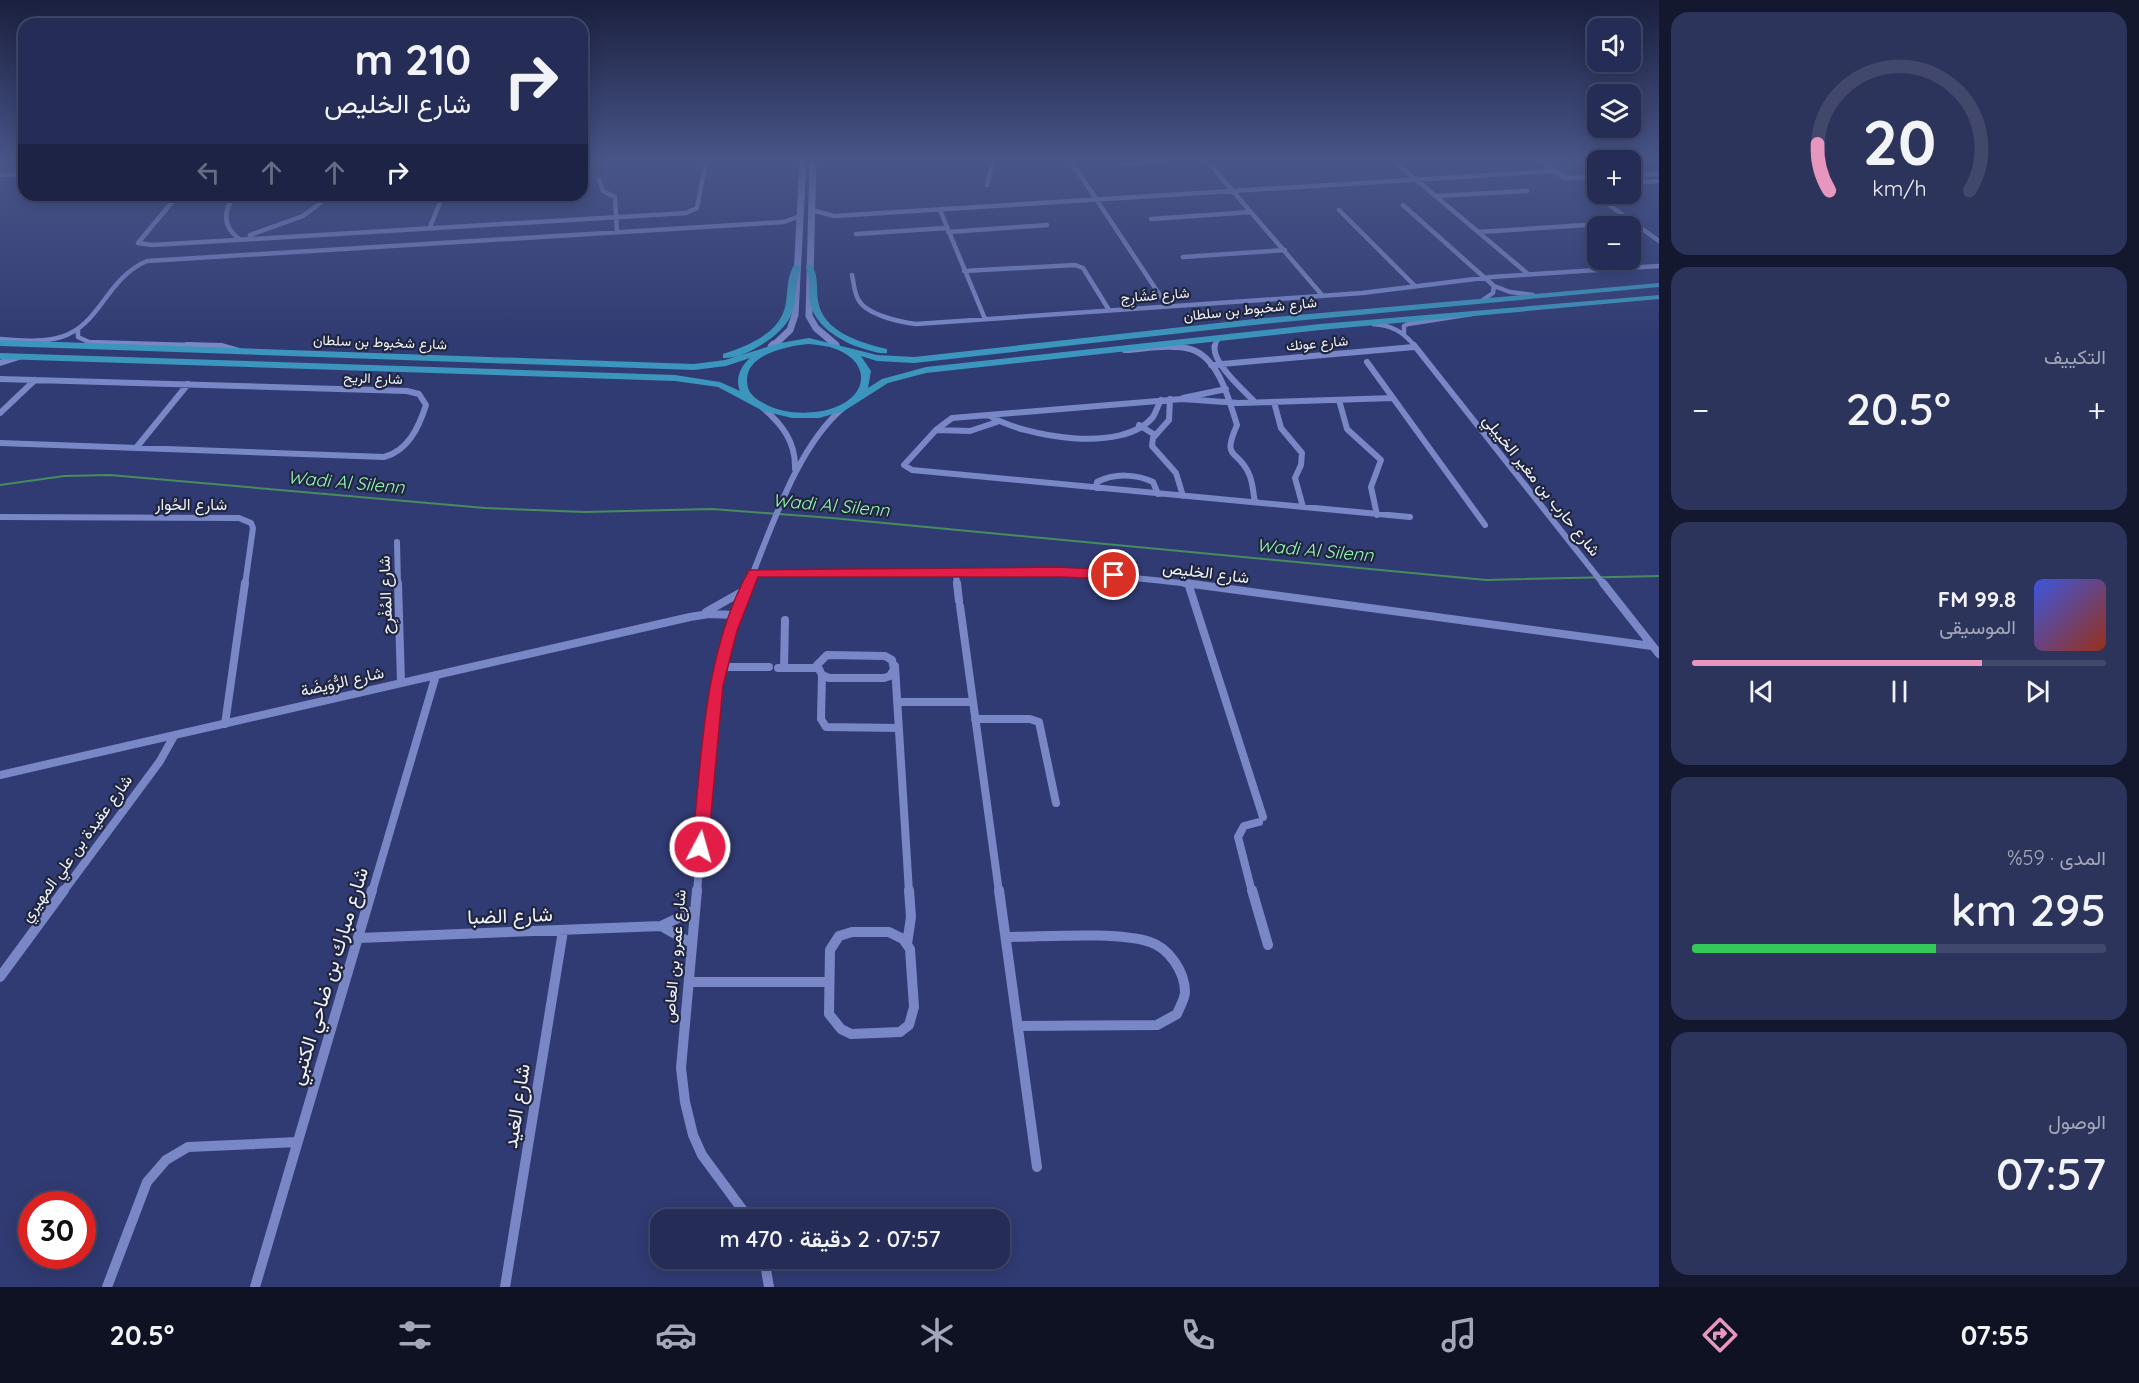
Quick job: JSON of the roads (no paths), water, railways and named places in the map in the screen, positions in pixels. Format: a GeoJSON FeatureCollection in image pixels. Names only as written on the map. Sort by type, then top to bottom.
{"type":"FeatureCollection","features":[{"type":"Feature","properties":{"kind":"main road"},"geometry":{"type":"LineString","coordinates":[[772,347],[790,330],[795,319],[800,221]]}},
{"type":"Feature","properties":{"kind":"main road"},"geometry":{"type":"LineString","coordinates":[[811,221],[810,319],[819,332],[861,362],[868,377],[866,388],[860,398],[843,408],[811,416],[777,412],[762,407],[745,392],[741,381],[743,371],[748,362],[758,353],[772,347],[808,341],[836,345]]}},
{"type":"Feature","properties":{"kind":"main road"},"geometry":{"type":"LineString","coordinates":[[587,363],[689,363],[719,358],[743,350],[771,334],[784,322],[789,312],[793,277],[797,267]]}},
{"type":"Feature","properties":{"kind":"main road"},"geometry":{"type":"LineString","coordinates":[[809,267],[813,274],[815,306],[819,316],[840,334],[873,349],[927,355],[1046,345]]}},
{"type":"Feature","properties":{"kind":"main road","name":"شارع شخبوط بن سلطان"},"geometry":{"type":"LineString","coordinates":[[845,349],[877,358],[914,360],[1484,299],[1659,285]]}},
{"type":"Feature","properties":{"kind":"main road","name":"شارع شخبوط بن سلطان"},"geometry":{"type":"LineString","coordinates":[[860,398],[885,381],[911,372],[1320,327],[1659,297]]}},
{"type":"Feature","properties":{"kind":"main road","name":"شارع شخبوط بن سلطان"},"geometry":{"type":"LineString","coordinates":[[0,341],[694,367],[726,363],[758,353]]}},
{"type":"Feature","properties":{"kind":"main road","name":"شارع شخبوط بن سلطان"},"geometry":{"type":"LineString","coordinates":[[0,356],[683,379],[720,385],[753,401]]}},
{"type":"Feature","properties":{"kind":"street"},"geometry":{"type":"LineString","coordinates":[[156,221],[138,243],[152,245],[540,221]]}},
{"type":"Feature","properties":{"kind":"street"},"geometry":{"type":"LineString","coordinates":[[225,221],[228,229],[238,240]]}},
{"type":"Feature","properties":{"kind":"street"},"geometry":{"type":"LineString","coordinates":[[238,240],[289,221]]}},
{"type":"Feature","properties":{"kind":"street"},"geometry":{"type":"LineString","coordinates":[[430,227],[432,221]]}},
{"type":"Feature","properties":{"kind":"street"},"geometry":{"type":"LineString","coordinates":[[616,221],[617,232]]}},
{"type":"Feature","properties":{"kind":"street"},"geometry":{"type":"LineString","coordinates":[[811,228],[818,221]]}},
{"type":"Feature","properties":{"kind":"street"},"geometry":{"type":"LineString","coordinates":[[944,221],[985,319]]}},
{"type":"Feature","properties":{"kind":"street"},"geometry":{"type":"LineString","coordinates":[[1111,221],[1167,306]]}},
{"type":"Feature","properties":{"kind":"street"},"geometry":{"type":"LineString","coordinates":[[1258,221],[1322,295]]}},
{"type":"Feature","properties":{"kind":"street"},"geometry":{"type":"LineString","coordinates":[[1350,221],[1414,285]]}},
{"type":"Feature","properties":{"kind":"street"},"geometry":{"type":"LineString","coordinates":[[1421,221],[1494,286],[1519,294],[1534,295]]}},
{"type":"Feature","properties":{"kind":"street"},"geometry":{"type":"LineString","coordinates":[[1465,221],[1528,274]]}},
{"type":"Feature","properties":{"kind":"street"},"geometry":{"type":"LineString","coordinates":[[0,341],[45,340],[63,336],[78,329],[128,269],[147,261],[784,222],[800,228]]}},
{"type":"Feature","properties":{"kind":"street"},"geometry":{"type":"LineString","coordinates":[[855,234],[1047,225]]}},
{"type":"Feature","properties":{"kind":"street"},"geometry":{"type":"LineString","coordinates":[[1478,232],[1587,225]]}},
{"type":"Feature","properties":{"kind":"street"},"geometry":{"type":"LineString","coordinates":[[1641,228],[1659,241]]}},
{"type":"Feature","properties":{"kind":"street"},"geometry":{"type":"LineString","coordinates":[[1183,257],[1285,250]]}},
{"type":"Feature","properties":{"kind":"street"},"geometry":{"type":"LineString","coordinates":[[964,271],[1064,264],[1083,268],[1109,310]]}},
{"type":"Feature","properties":{"kind":"street","name":"شارع عَشَارِج"},"geometry":{"type":"LineString","coordinates":[[852,275],[860,303],[903,322],[916,324],[1322,295],[1528,274],[1659,266]]}},
{"type":"Feature","properties":{"kind":"street"},"geometry":{"type":"LineString","coordinates":[[1484,299],[1491,295],[1494,286]]}},
{"type":"Feature","properties":{"kind":"street"},"geometry":{"type":"LineString","coordinates":[[1320,327],[1381,324],[1404,333],[1403,328],[1408,324],[1455,319],[1479,312]]}},
{"type":"Feature","properties":{"kind":"street"},"geometry":{"type":"LineString","coordinates":[[78,329],[78,336],[89,342],[221,346],[239,351]]}},
{"type":"Feature","properties":{"kind":"street","name":"شارع حارب بن مغير الخييلي"},"geometry":{"type":"LineString","coordinates":[[1404,333],[1659,654]]}},
{"type":"Feature","properties":{"kind":"street"},"geometry":{"type":"LineString","coordinates":[[1219,338],[1213,348],[1238,386],[1255,402]]}},
{"type":"Feature","properties":{"kind":"street","name":"شارع عونك"},"geometry":{"type":"LineString","coordinates":[[1210,365],[1414,347]]}},
{"type":"Feature","properties":{"kind":"street"},"geometry":{"type":"LineString","coordinates":[[1118,348],[1141,351],[1188,348],[1198,352],[1210,365],[1225,388],[1237,428],[1231,437],[1230,450],[1249,473],[1255,502]]}},
{"type":"Feature","properties":{"kind":"street"},"geometry":{"type":"LineString","coordinates":[[0,363],[22,357]]}},
{"type":"Feature","properties":{"kind":"street"},"geometry":{"type":"LineString","coordinates":[[1367,362],[1485,525]]}},
{"type":"Feature","properties":{"kind":"street","name":"شارع الريح"},"geometry":{"type":"LineString","coordinates":[[0,379],[407,391],[419,394],[426,405],[403,448],[390,456],[0,442]]}},
{"type":"Feature","properties":{"kind":"street"},"geometry":{"type":"LineString","coordinates":[[0,413],[35,380]]}},
{"type":"Feature","properties":{"kind":"street"},"geometry":{"type":"LineString","coordinates":[[136,448],[188,384]]}},
{"type":"Feature","properties":{"kind":"street"},"geometry":{"type":"LineString","coordinates":[[1182,399],[1238,386]]}},
{"type":"Feature","properties":{"kind":"street"},"geometry":{"type":"LineString","coordinates":[[1393,398],[1230,403],[1170,399],[950,418],[905,464],[906,469],[1410,517]]}},
{"type":"Feature","properties":{"kind":"street"},"geometry":{"type":"LineString","coordinates":[[1170,399],[1169,420],[1155,435],[1152,446],[1176,473],[1183,496]]}},
{"type":"Feature","properties":{"kind":"street"},"geometry":{"type":"LineString","coordinates":[[990,416],[997,422],[1026,432],[1072,439],[1109,436],[1139,425],[1156,412],[1161,400]]}},
{"type":"Feature","properties":{"kind":"street"},"geometry":{"type":"LineString","coordinates":[[1339,400],[1347,429],[1381,460],[1381,466],[1374,477],[1371,489],[1377,514]]}},
{"type":"Feature","properties":{"kind":"street"},"geometry":{"type":"LineString","coordinates":[[1274,402],[1281,428],[1302,453],[1301,465],[1295,478],[1303,507]]}},
{"type":"Feature","properties":{"kind":"street","name":"شارع عمرو بن العاص"},"geometry":{"type":"LineString","coordinates":[[762,407],[790,437],[796,462],[794,476]]}},
{"type":"Feature","properties":{"kind":"street","name":"شارع عمرو بن العاص"},"geometry":{"type":"LineString","coordinates":[[743,1209],[731,1189],[702,1154],[686,1112],[681,1068],[693,910],[713,710],[720,667],[736,615],[763,547],[794,476],[817,433],[843,408]]}},
{"type":"Feature","properties":{"kind":"street"},"geometry":{"type":"LineString","coordinates":[[936,430],[970,431],[997,422]]}},
{"type":"Feature","properties":{"kind":"street"},"geometry":{"type":"LineString","coordinates":[[1139,425],[1155,435]]}},
{"type":"Feature","properties":{"kind":"street"},"geometry":{"type":"LineString","coordinates":[[1096,488],[1101,479],[1137,477],[1153,482],[1158,494]]}},
{"type":"Feature","properties":{"kind":"street","name":"شارع الحُوار"},"geometry":{"type":"LineString","coordinates":[[0,517],[239,518],[250,523],[253,528],[225,724]]}},
{"type":"Feature","properties":{"kind":"street","name":"شارع المُفْرِح"},"geometry":{"type":"LineString","coordinates":[[397,542],[401,682]]}},
{"type":"Feature","properties":{"kind":"street","name":"شارع الخليص"},"geometry":{"type":"LineString","coordinates":[[753,573],[1096,573],[1188,583],[1652,646]]}},
{"type":"Feature","properties":{"kind":"street"},"geometry":{"type":"LineString","coordinates":[[956,573],[1037,1167]]}},
{"type":"Feature","properties":{"kind":"street"},"geometry":{"type":"LineString","coordinates":[[1188,583],[1261,819],[1244,826],[1238,837],[1238,844],[1268,945]]}},
{"type":"Feature","properties":{"kind":"street","name":"شارع الرُّوَيضَة"},"geometry":{"type":"LineString","coordinates":[[690,617],[726,603],[746,589]]}},
{"type":"Feature","properties":{"kind":"street","name":"شارع الرُّوَيضَة"},"geometry":{"type":"LineString","coordinates":[[0,775],[690,617],[709,614],[736,615]]}},
{"type":"Feature","properties":{"kind":"street"},"geometry":{"type":"LineString","coordinates":[[785,620],[781,668],[820,672],[829,678],[884,678],[893,673],[895,666]]}},
{"type":"Feature","properties":{"kind":"street"},"geometry":{"type":"LineString","coordinates":[[898,728],[826,727],[821,719],[820,660],[831,654],[885,656],[895,666],[911,917],[907,944]]}},
{"type":"Feature","properties":{"kind":"street"},"geometry":{"type":"LineString","coordinates":[[720,667],[769,668]]}},
{"type":"Feature","properties":{"kind":"street","name":"شارع مبارك بن ضاحي الكتبي"},"geometry":{"type":"LineString","coordinates":[[255,1287],[436,675]]}},
{"type":"Feature","properties":{"kind":"street"},"geometry":{"type":"LineString","coordinates":[[897,702],[974,702]]}},
{"type":"Feature","properties":{"kind":"street"},"geometry":{"type":"LineString","coordinates":[[975,719],[1030,718],[1039,722],[1056,803]]}},
{"type":"Feature","properties":{"kind":"street","name":"شارع عقيدة بن علي المهيري"},"geometry":{"type":"LineString","coordinates":[[0,977],[159,760],[174,736]]}},
{"type":"Feature","properties":{"kind":"street","name":"شارع الضبا"},"geometry":{"type":"LineString","coordinates":[[359,938],[661,926],[693,910]]}},
{"type":"Feature","properties":{"kind":"street"},"geometry":{"type":"LineString","coordinates":[[661,926],[691,943]]}},
{"type":"Feature","properties":{"kind":"street","name":"شارع الغيد"},"geometry":{"type":"LineString","coordinates":[[505,1287],[563,931]]}},
{"type":"Feature","properties":{"kind":"street"},"geometry":{"type":"LineString","coordinates":[[889,932],[907,944],[911,953],[914,1007],[909,1025],[900,1032],[851,1034],[841,1029],[829,1014],[829,982],[830,950],[834,940],[843,934],[889,932]]}},
{"type":"Feature","properties":{"kind":"street"},"geometry":{"type":"LineString","coordinates":[[1006,937],[1140,938],[1157,945],[1172,958],[1184,981],[1185,993],[1177,1014],[1157,1025],[1018,1026]]}},
{"type":"Feature","properties":{"kind":"street"},"geometry":{"type":"LineString","coordinates":[[688,981],[829,982]]}},
{"type":"Feature","properties":{"kind":"street"},"geometry":{"type":"LineString","coordinates":[[107,1287],[144,1188],[166,1160],[188,1148],[297,1142]]}},
{"type":"Feature","properties":{"kind":"street"},"geometry":{"type":"LineString","coordinates":[[766,1269],[769,1287]]}},
{"type":"Feature","properties":{"kind":"waterway","name":"Wadi Al Silenn"},"geometry":{"type":"LineString","coordinates":[[0,485],[64,476],[110,475],[485,508],[584,512],[712,509],[832,518],[1486,580],[1659,576]]}}]}
